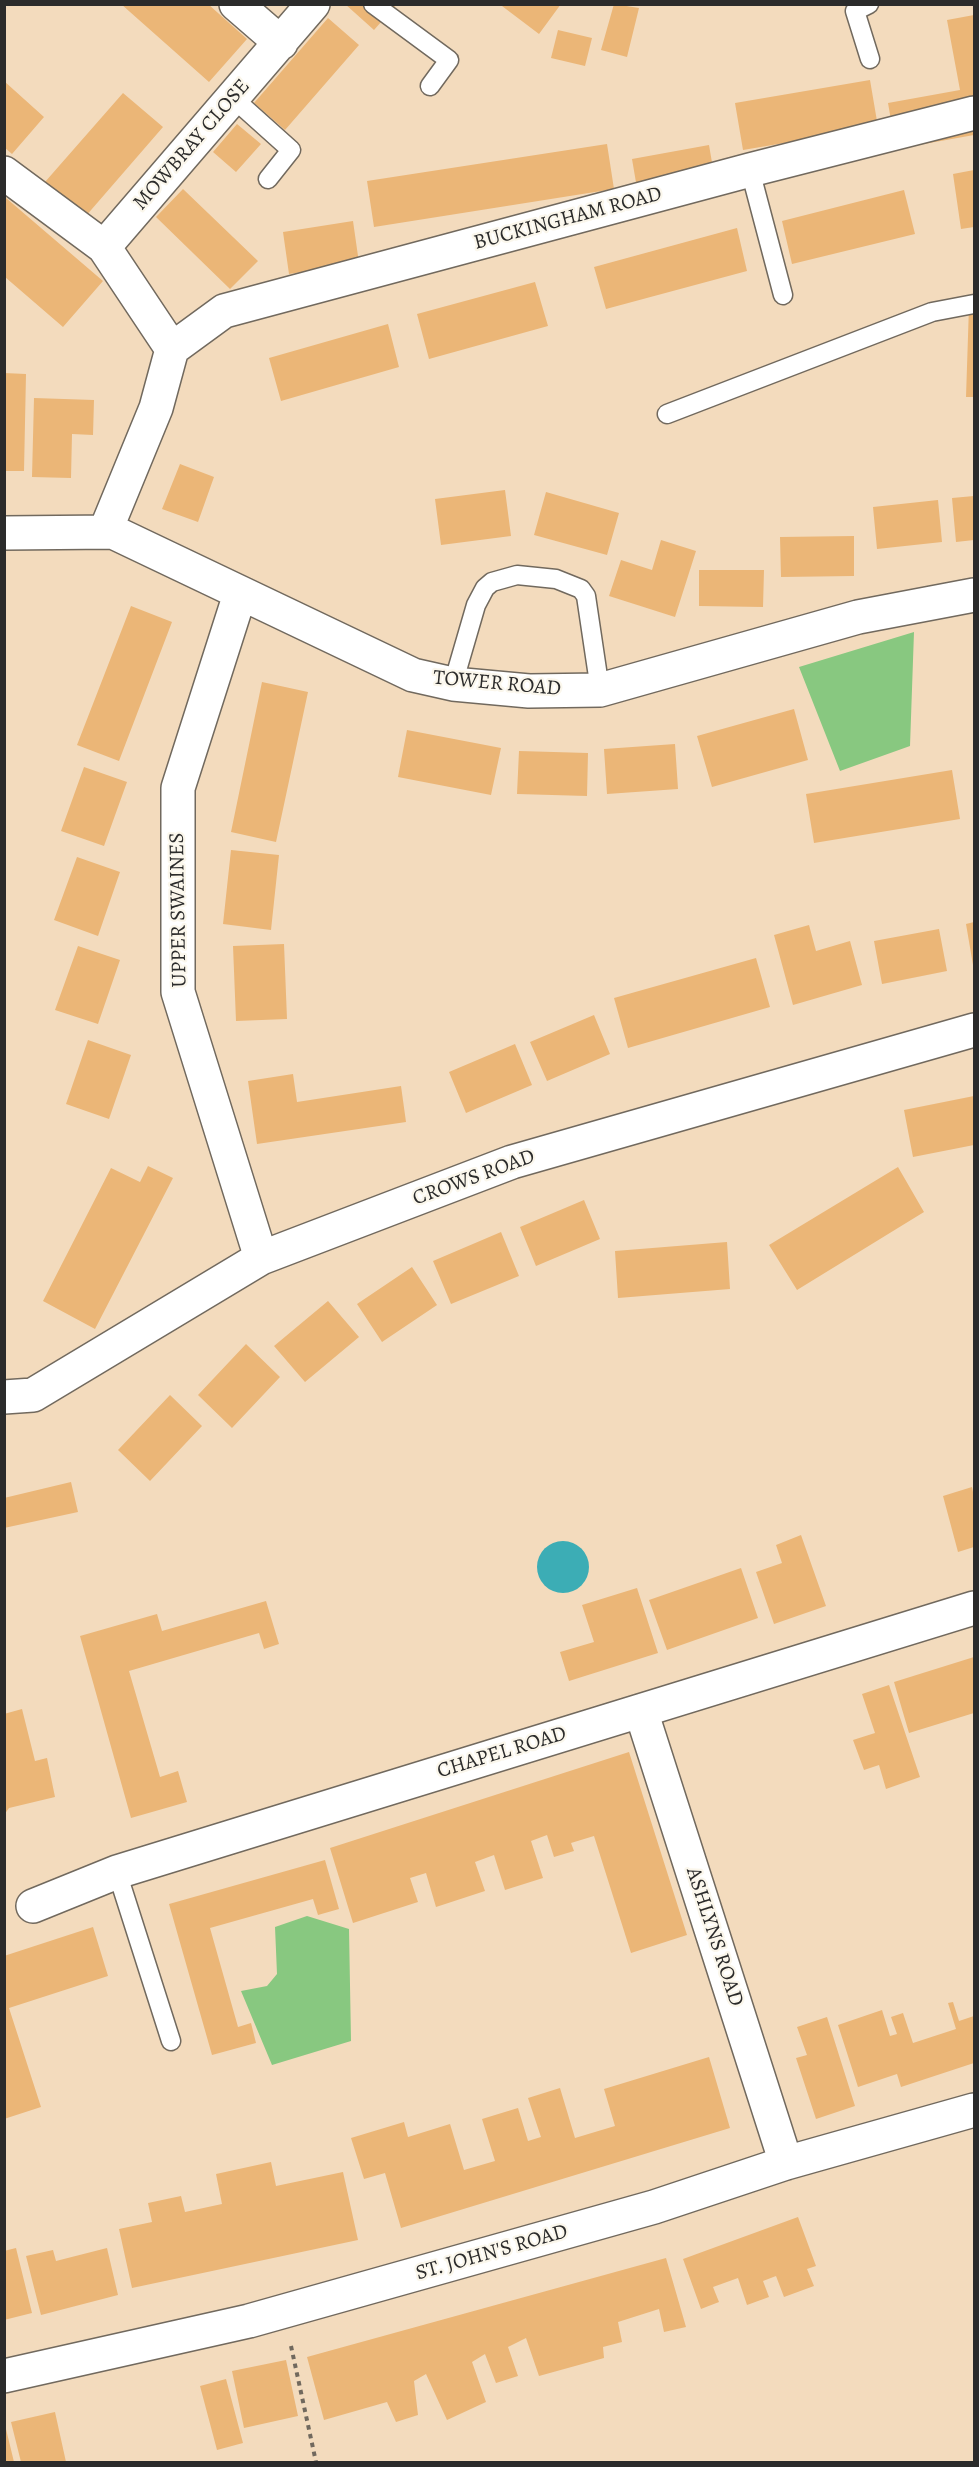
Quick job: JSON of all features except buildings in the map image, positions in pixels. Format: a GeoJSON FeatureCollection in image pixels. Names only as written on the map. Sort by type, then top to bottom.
{"type":"FeatureCollection","features":[{"type":"Feature","properties":{"kind":"street"},"geometry":{"type":"LineString","coordinates":[[236,4],[281,43]]}},
{"type":"Feature","properties":{"kind":"street","name":"MOWBRAY CLOSE"},"geometry":{"type":"LineString","coordinates":[[104,247],[314,4]]}},
{"type":"Feature","properties":{"kind":"street","name":"BUCKINGHAM ROAD"},"geometry":{"type":"LineString","coordinates":[[172,349],[224,311],[750,170],[975,113]]}},
{"type":"Feature","properties":{"kind":"street"},"geometry":{"type":"LineString","coordinates":[[4,172],[104,247],[172,349],[156,408],[105,532]]}},
{"type":"Feature","properties":{"kind":"street","name":"TOWER ROAD"},"geometry":{"type":"LineString","coordinates":[[4,533],[113,532],[412,675],[453,684],[529,691],[600,690],[858,617],[975,595]]}},
{"type":"Feature","properties":{"kind":"street","name":"UPPER SWAINES"},"geometry":{"type":"LineString","coordinates":[[240,594],[178,788],[178,992],[261,1258]]}},
{"type":"Feature","properties":{"kind":"street","name":"CROWS ROAD"},"geometry":{"type":"LineString","coordinates":[[4,1397],[33,1395],[261,1258],[512,1161],[975,1030]]}},
{"type":"Feature","properties":{"kind":"street","name":"CHAPEL ROAD"},"geometry":{"type":"LineString","coordinates":[[33,1906],[117,1872],[975,1608]]}},
{"type":"Feature","properties":{"kind":"street","name":"ASHLYNS ROAD"},"geometry":{"type":"LineString","coordinates":[[641,1711],[786,2163]]}},
{"type":"Feature","properties":{"kind":"street","name":"ST. JOHN'S ROAD"},"geometry":{"type":"LineString","coordinates":[[4,2376],[285,2311],[654,2207],[786,2163],[975,2110]]}},
{"type":"Feature","properties":{"kind":"lane"},"geometry":{"type":"LineString","coordinates":[[373,4],[457,57],[430,86]]}},
{"type":"Feature","properties":{"kind":"lane"},"geometry":{"type":"LineString","coordinates":[[869,4],[855,11],[870,59]]}},
{"type":"Feature","properties":{"kind":"lane"},"geometry":{"type":"LineString","coordinates":[[233,98],[291,150],[268,179]]}},
{"type":"Feature","properties":{"kind":"lane"},"geometry":{"type":"LineString","coordinates":[[750,170],[783,295]]}},
{"type":"Feature","properties":{"kind":"lane"},"geometry":{"type":"LineString","coordinates":[[667,414],[932,312],[975,304]]}},
{"type":"Feature","properties":{"kind":"lane"},"geometry":{"type":"LineString","coordinates":[[453,684],[476,605],[485,588],[492,582],[517,575],[556,579],[581,589],[586,596],[600,690]]}},
{"type":"Feature","properties":{"kind":"lane"},"geometry":{"type":"LineString","coordinates":[[117,1872],[171,2041]]}},
{"type":"Feature","properties":{"kind":"path"},"geometry":{"type":"LineString","coordinates":[[285,2311],[316,2463]]}},
{"type":"Feature","properties":{"kind":"green space"},"geometry":{"type":"Polygon","coordinates":[[[914,632],[910,746],[840,771],[799,667],[914,632]]]}},
{"type":"Feature","properties":{"kind":"green space"},"geometry":{"type":"Polygon","coordinates":[[[307,1916],[349,1929],[351,2041],[272,2065],[241,1991],[267,1986],[277,1974],[275,1927],[307,1916]]]}},
{"type":"Feature","properties":{"kind":"water"},"geometry":{"type":"Polygon","coordinates":[[[558,1541],[568,1541],[582,1548],[589,1567],[582,1586],[568,1593],[558,1593],[548,1589],[541,1582],[537,1572],[537,1562],[541,1552],[548,1545],[558,1541]]]}}]}
